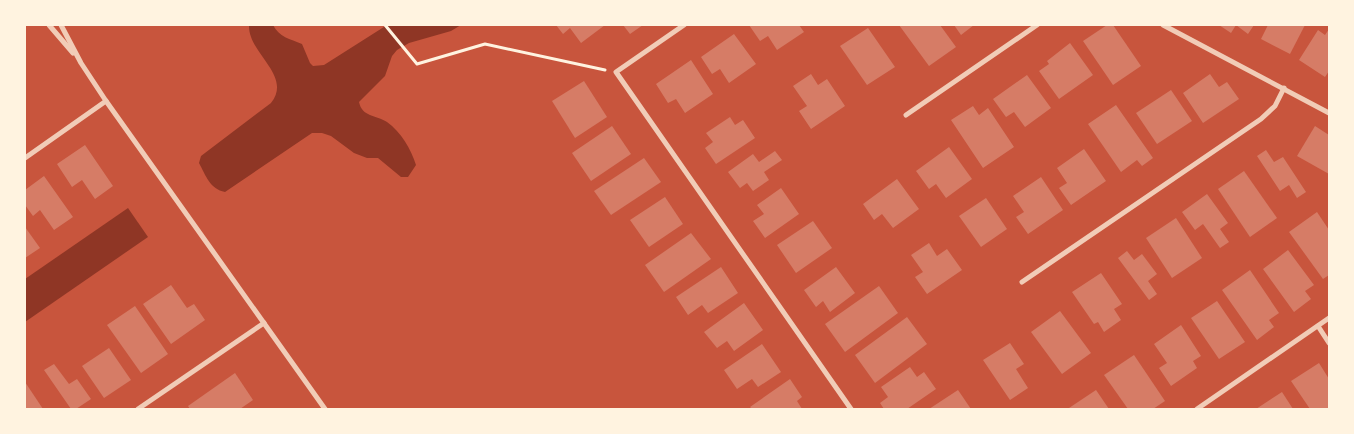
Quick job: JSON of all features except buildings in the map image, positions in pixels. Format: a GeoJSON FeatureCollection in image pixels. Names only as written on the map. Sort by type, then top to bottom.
{"type":"FeatureCollection","features":[{"type":"Feature","properties":{"kind":"street"},"geometry":{"type":"LineString","coordinates":[[49,25],[81,63]]}},
{"type":"Feature","properties":{"kind":"street"},"geometry":{"type":"LineString","coordinates":[[61,25],[81,63],[106,101],[325,409]]}},
{"type":"Feature","properties":{"kind":"street"},"geometry":{"type":"LineString","coordinates":[[684,25],[616,72],[850,409]]}},
{"type":"Feature","properties":{"kind":"street"},"geometry":{"type":"LineString","coordinates":[[906,115],[1037,25]]}},
{"type":"Feature","properties":{"kind":"street"},"geometry":{"type":"LineString","coordinates":[[1163,25],[1329,113]]}},
{"type":"Feature","properties":{"kind":"street"},"geometry":{"type":"LineString","coordinates":[[1022,282],[1261,119],[1275,106],[1284,88]]}},
{"type":"Feature","properties":{"kind":"street"},"geometry":{"type":"LineString","coordinates":[[25,158],[106,101]]}},
{"type":"Feature","properties":{"kind":"street"},"geometry":{"type":"LineString","coordinates":[[1197,409],[1329,318]]}},
{"type":"Feature","properties":{"kind":"street"},"geometry":{"type":"LineString","coordinates":[[138,409],[264,323]]}},
{"type":"Feature","properties":{"kind":"street"},"geometry":{"type":"LineString","coordinates":[[1318,326],[1329,343]]}},
{"type":"Feature","properties":{"kind":"path"},"geometry":{"type":"LineString","coordinates":[[385,25],[417,64],[485,44],[616,72]]}},
{"type":"Feature","properties":{"kind":"shaded area"},"geometry":{"type":"Polygon","coordinates":[[[249,25],[273,25],[282,35],[302,44],[313,66],[324,65],[387,25],[461,25],[451,31],[409,43],[397,50],[392,56],[385,76],[359,102],[366,113],[387,122],[405,141],[416,165],[408,177],[401,177],[378,158],[367,158],[354,153],[331,136],[322,133],[312,133],[225,192],[212,185],[199,163],[201,156],[271,103],[276,93],[277,83],[268,64],[255,45],[249,25]]]}},
{"type":"Feature","properties":{"kind":"shaded area"},"geometry":{"type":"Polygon","coordinates":[[[128,208],[148,237],[25,322],[25,279],[128,208]]]}}]}
